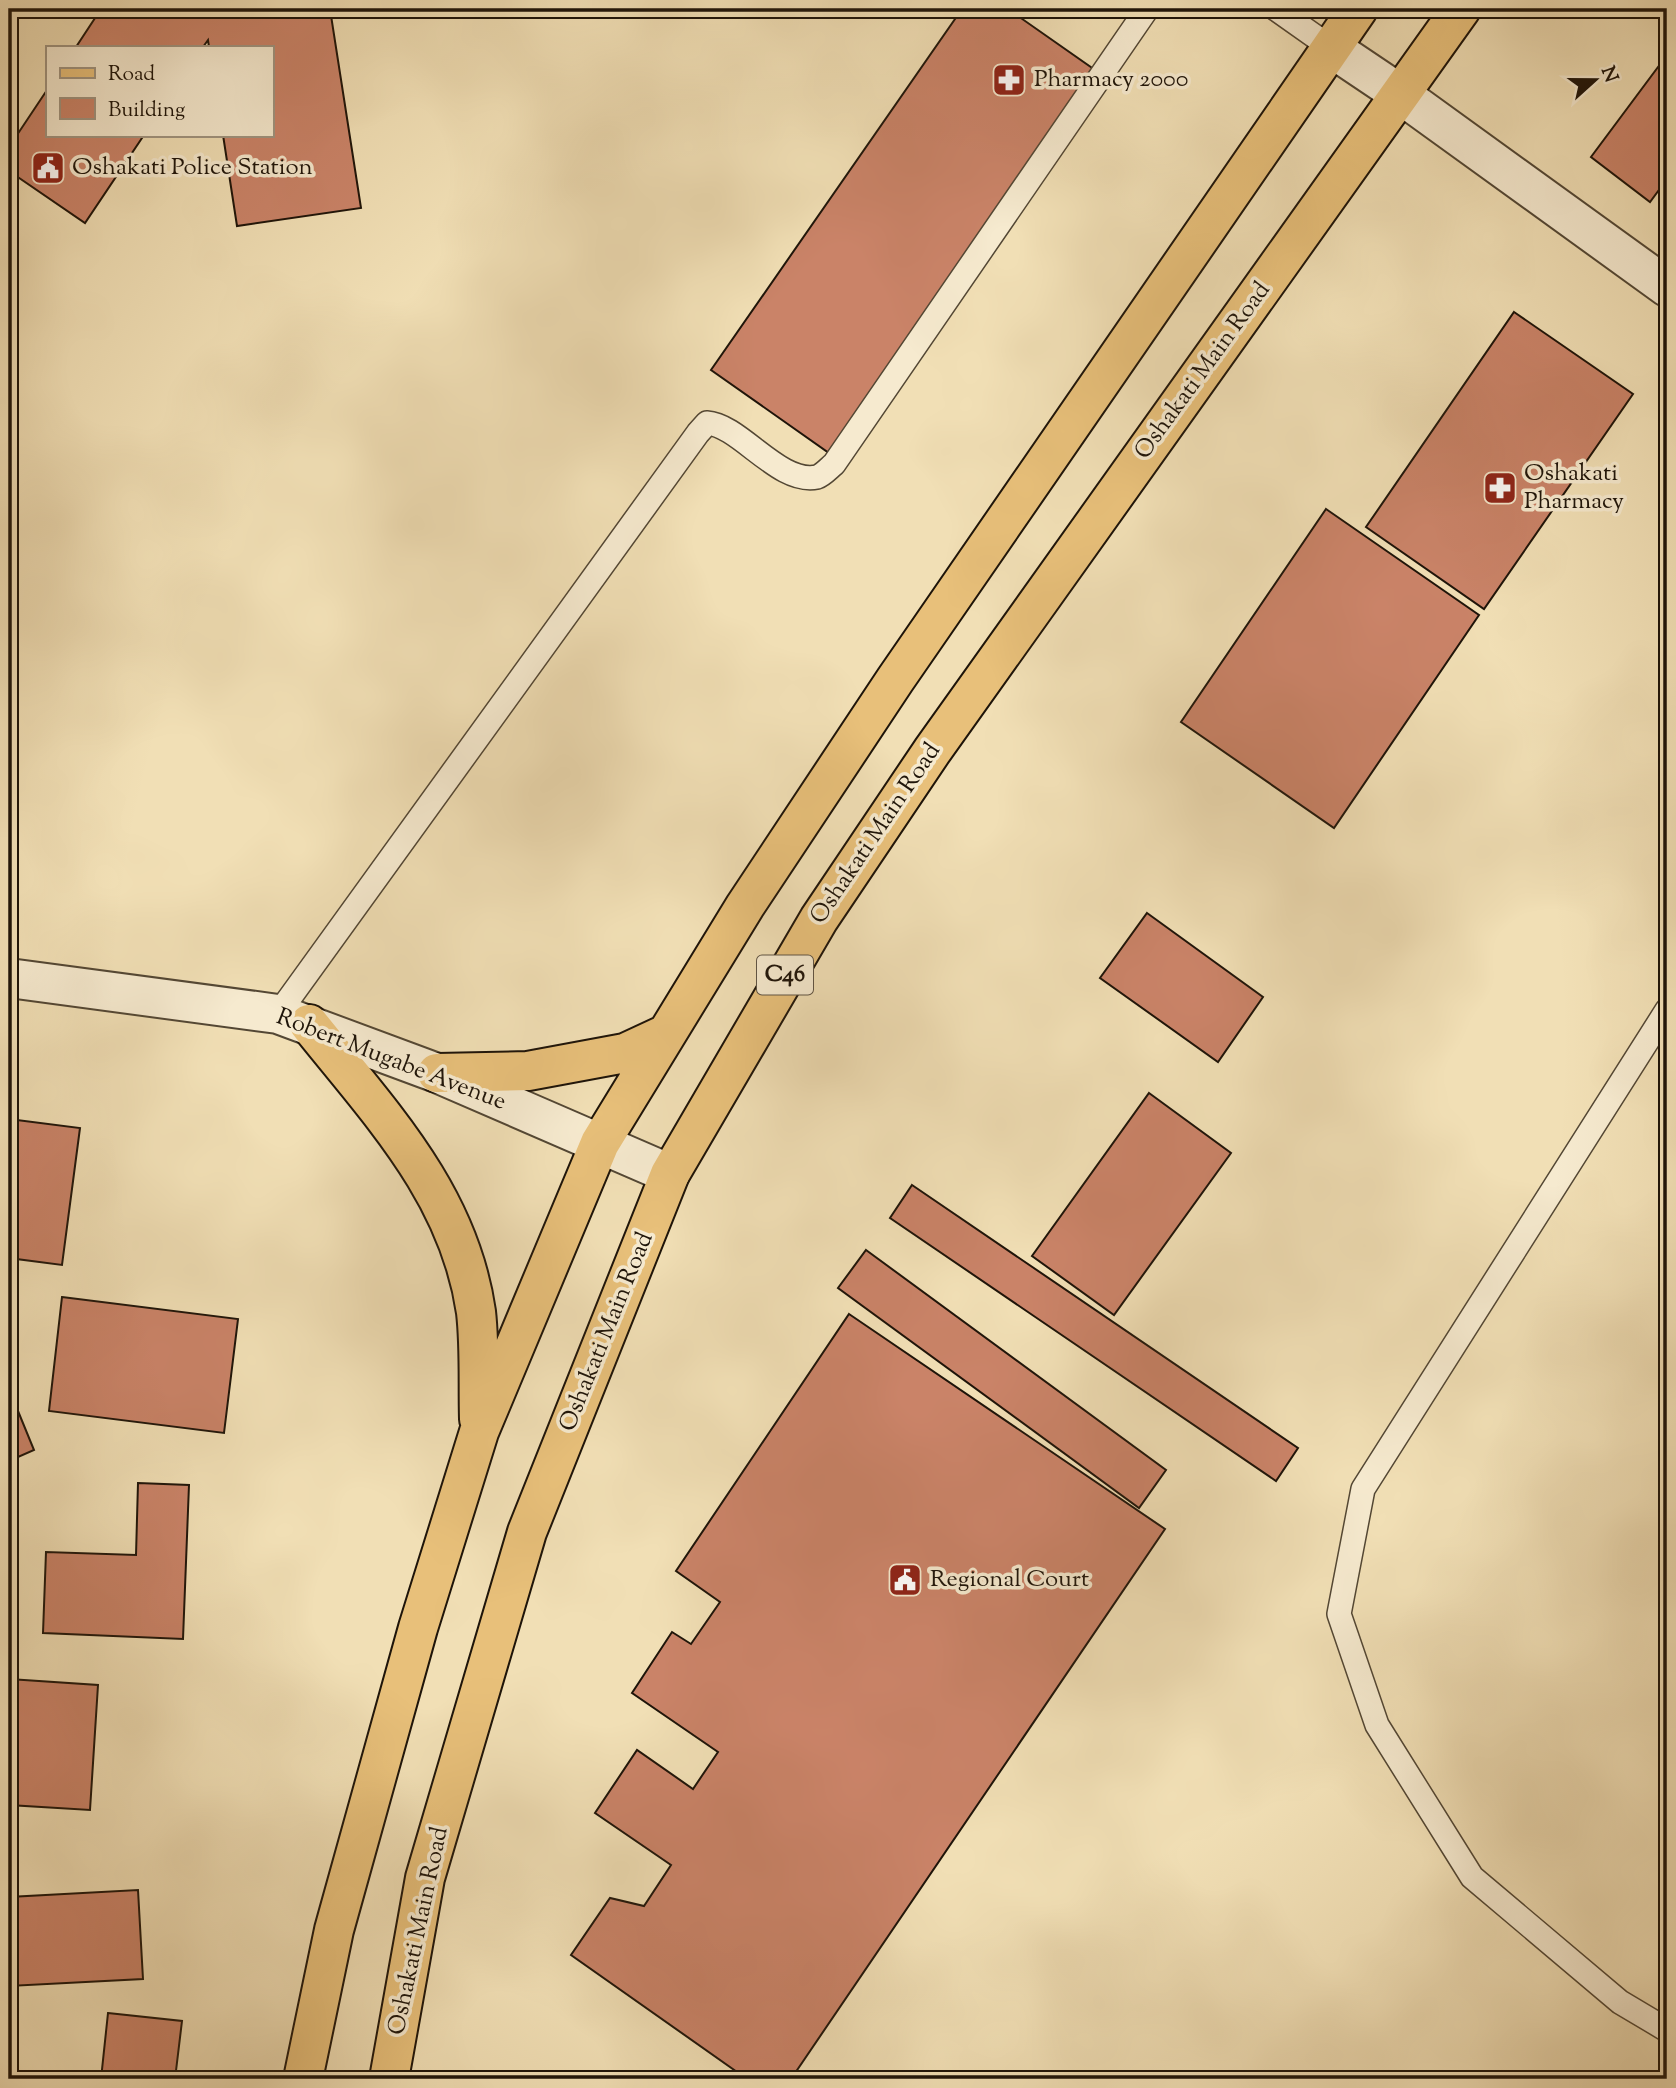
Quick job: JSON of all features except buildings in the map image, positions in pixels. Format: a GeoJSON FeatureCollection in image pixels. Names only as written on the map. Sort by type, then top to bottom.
{"type":"FeatureCollection","features":[{"type":"Feature","properties":{"kind":"main road","name":"C46"},"geometry":{"type":"LineString","coordinates":[[303,2079],[334,1930],[418,1628],[479,1432],[600,1143],[745,906],[895,680],[1358,9]]}},
{"type":"Feature","properties":{"kind":"main road","name":"Oshakati Main Road"},"geometry":{"type":"LineString","coordinates":[[389,2079],[425,1878],[527,1532],[670,1174],[819,919],[932,751],[1461,9]]}},
{"type":"Feature","properties":{"kind":"main road"},"geometry":{"type":"LineString","coordinates":[[294,1019],[406,1143],[435,1192],[460,1247],[476,1312],[479,1432]]}},
{"type":"Feature","properties":{"kind":"main road"},"geometry":{"type":"LineString","coordinates":[[437,1073],[528,1071],[625,1053],[666,1034]]}},
{"type":"Feature","properties":{"kind":"street"},"geometry":{"type":"LineString","coordinates":[[1331,47],[1667,287]]}},
{"type":"Feature","properties":{"kind":"street","name":"Robert Mugabe Avenue"},"geometry":{"type":"LineString","coordinates":[[9,978],[294,1019],[437,1073],[670,1174]]}},
{"type":"Feature","properties":{"kind":"lane"},"geometry":{"type":"LineString","coordinates":[[294,1019],[698,433],[707,424],[717,424],[753,451],[804,478],[820,477],[834,464],[1147,9]]}},
{"type":"Feature","properties":{"kind":"lane"},"geometry":{"type":"LineString","coordinates":[[1276,9],[1331,47]]}},
{"type":"Feature","properties":{"kind":"lane"},"geometry":{"type":"LineString","coordinates":[[1667,1010],[1363,1489],[1339,1614],[1377,1725],[1472,1877],[1620,2002],[1667,2030]]}},
{"type":"Feature","properties":{"kind":"place","name":"Pharmacy 2000"},"geometry":{"type":"Point","coordinates":[1009,80]}},
{"type":"Feature","properties":{"kind":"place","name":"Oshakati Police Station"},"geometry":{"type":"Point","coordinates":[48,168]}},
{"type":"Feature","properties":{"kind":"place","name":"Oshakati Pharmacy"},"geometry":{"type":"Point","coordinates":[1500,488]}},
{"type":"Feature","properties":{"kind":"place","name":"Regional Court"},"geometry":{"type":"Point","coordinates":[905,1580]}}]}
